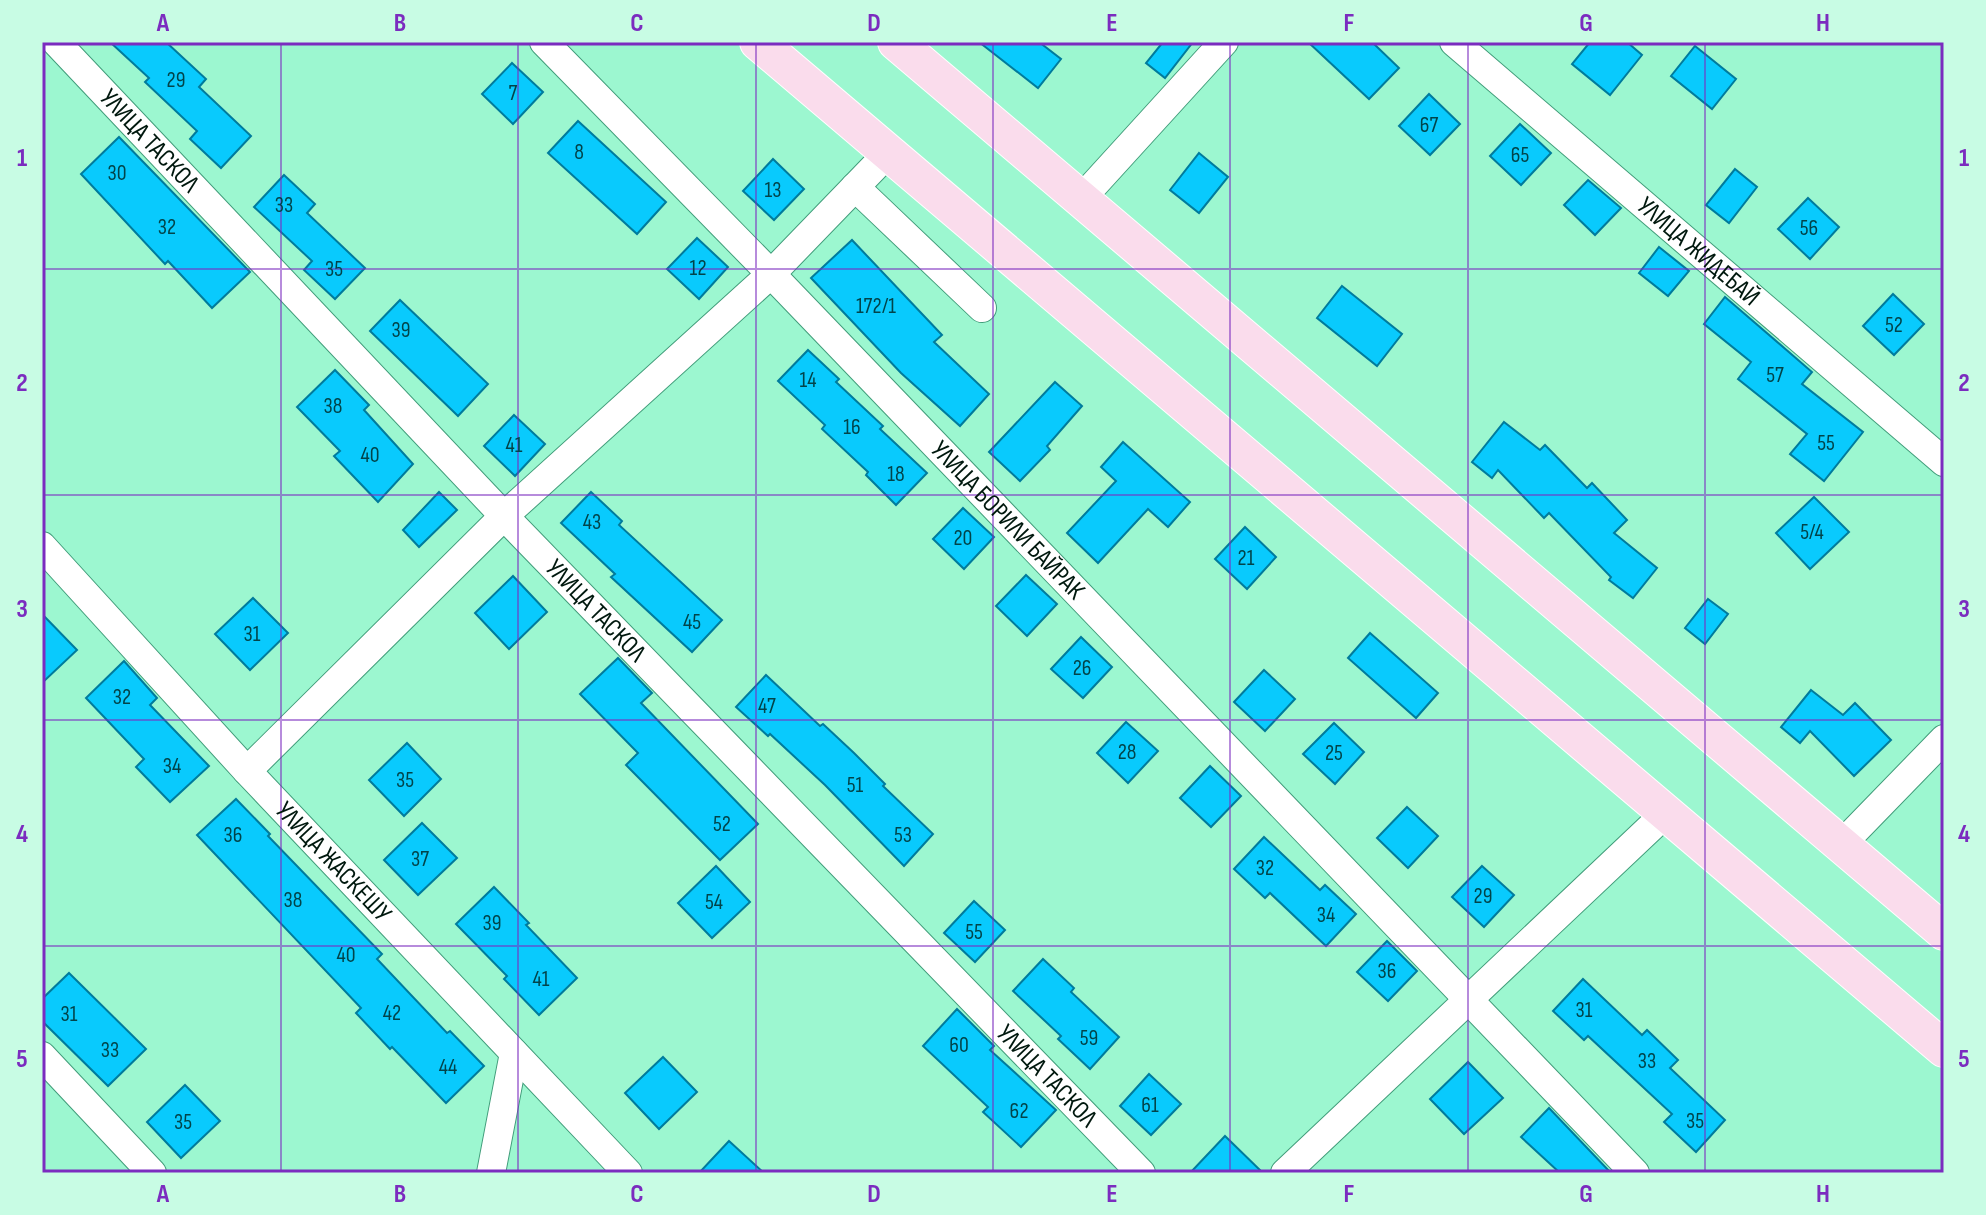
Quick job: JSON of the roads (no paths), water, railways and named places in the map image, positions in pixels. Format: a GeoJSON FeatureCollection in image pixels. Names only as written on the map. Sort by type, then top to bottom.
{"type":"FeatureCollection","features":[{"type":"Feature","properties":{"kind":"main road"},"geometry":{"type":"LineString","coordinates":[[758,42],[1944,1049]]}},
{"type":"Feature","properties":{"kind":"main road"},"geometry":{"type":"LineString","coordinates":[[896,42],[1944,932]]}},
{"type":"Feature","properties":{"kind":"street","name":"УЛИЦА ТАСКОЛ"},"geometry":{"type":"LineString","coordinates":[[56,42],[504,516],[1141,1173]]}},
{"type":"Feature","properties":{"kind":"street","name":"УЛИЦА БОРИЛИ БАЙРАК"},"geometry":{"type":"LineString","coordinates":[[544,42],[1635,1173]]}},
{"type":"Feature","properties":{"kind":"street"},"geometry":{"type":"LineString","coordinates":[[1081,199],[1224,42]]}},
{"type":"Feature","properties":{"kind":"street","name":"УЛИЦА ЖИДЕБАЙ"},"geometry":{"type":"LineString","coordinates":[[1454,42],[1944,462]]}},
{"type":"Feature","properties":{"kind":"street"},"geometry":{"type":"LineString","coordinates":[[247,771],[504,516],[771,274],[888,153]]}},
{"type":"Feature","properties":{"kind":"street"},"geometry":{"type":"LineString","coordinates":[[855,187],[982,308]]}},
{"type":"Feature","properties":{"kind":"street","name":"УЛИЦА ЖАСКЕШУ"},"geometry":{"type":"LineString","coordinates":[[42,546],[247,771],[628,1173]]}},
{"type":"Feature","properties":{"kind":"street"},"geometry":{"type":"LineString","coordinates":[[1841,845],[1944,739]]}},
{"type":"Feature","properties":{"kind":"street"},"geometry":{"type":"LineString","coordinates":[[1285,1173],[1666,813]]}},
{"type":"Feature","properties":{"kind":"street"},"geometry":{"type":"LineString","coordinates":[[491,1173],[514,1053]]}},
{"type":"Feature","properties":{"kind":"street"},"geometry":{"type":"LineString","coordinates":[[42,1056],[152,1173]]}}]}
